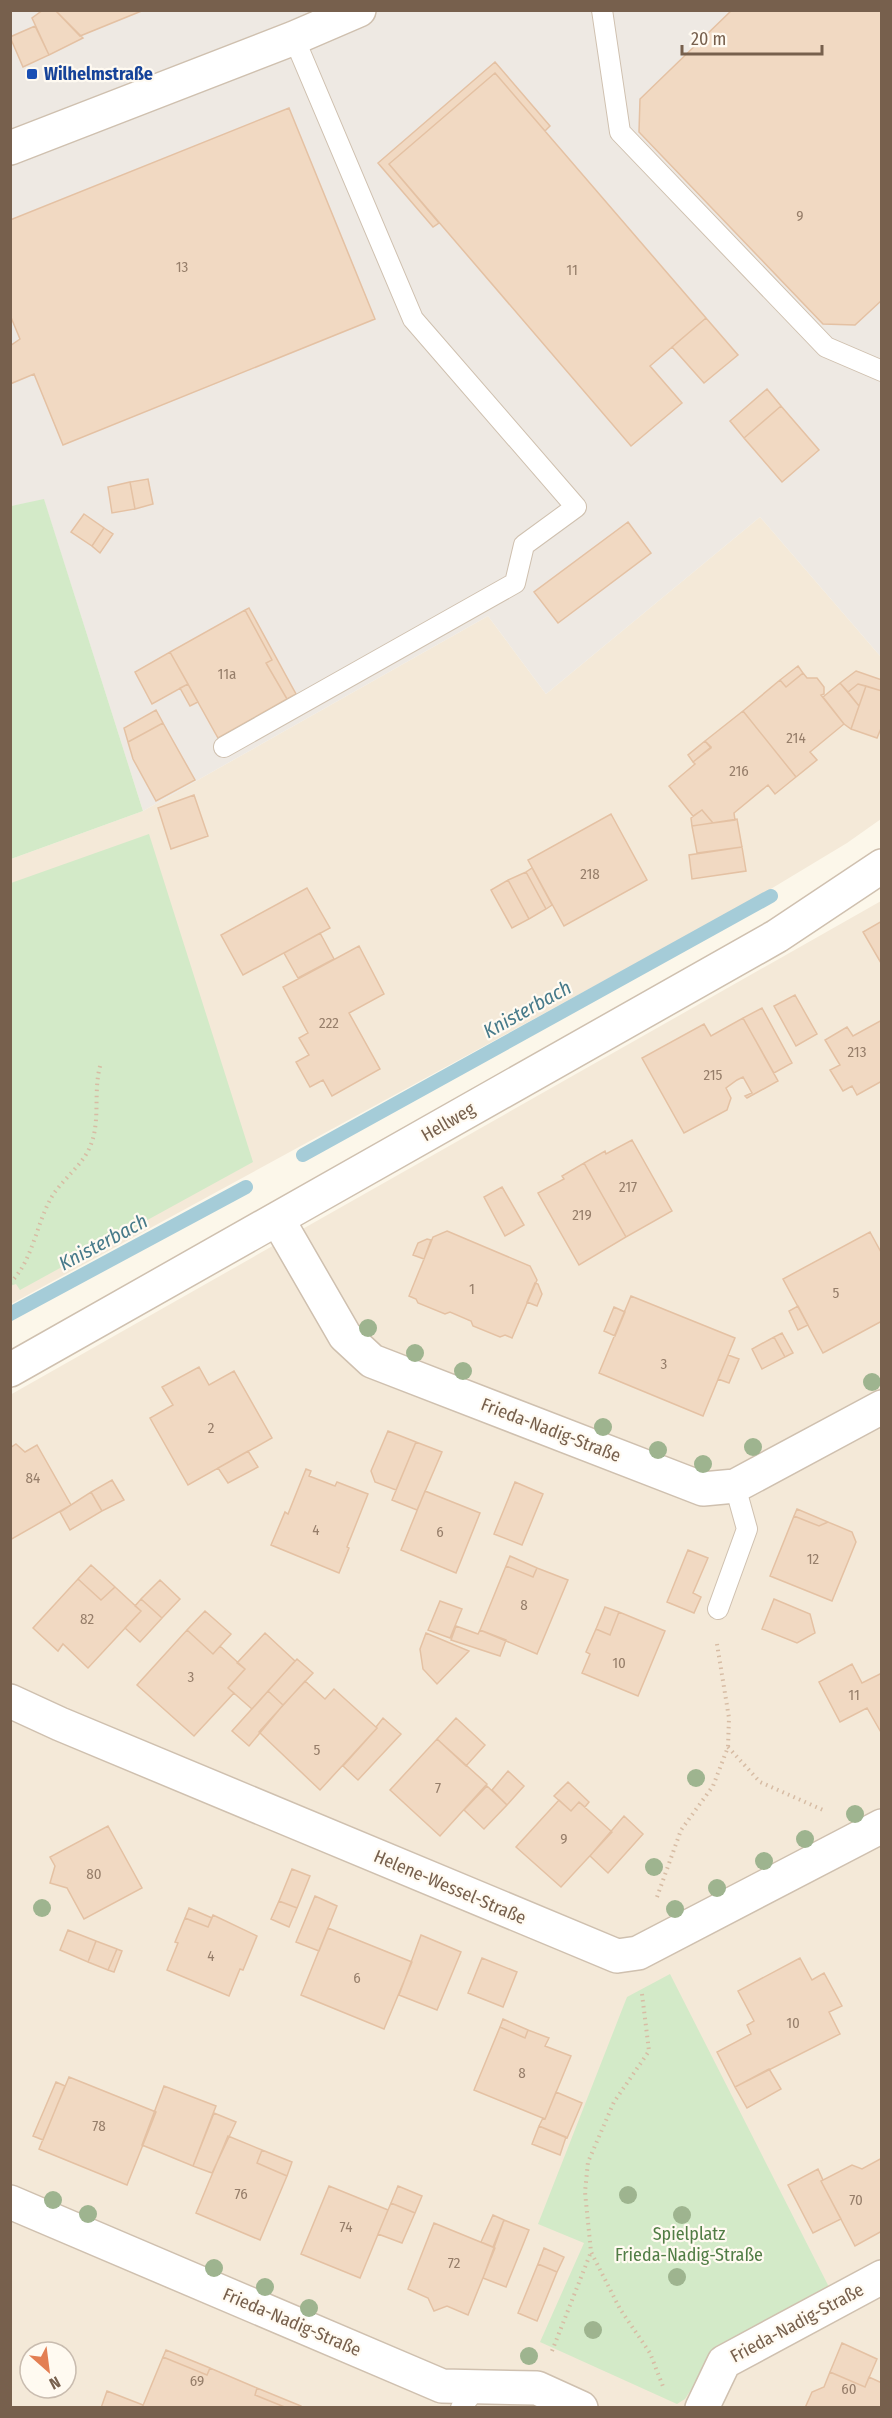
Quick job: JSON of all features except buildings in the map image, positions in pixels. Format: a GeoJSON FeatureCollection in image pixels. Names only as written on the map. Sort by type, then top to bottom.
{"type":"FeatureCollection","features":[{"type":"Feature","properties":{"kind":"street"},"geometry":{"type":"LineString","coordinates":[[10,148],[294,38],[359,10]]}},
{"type":"Feature","properties":{"kind":"street","name":"Hellweg"},"geometry":{"type":"LineString","coordinates":[[10,1370],[777,936],[882,866]]}},
{"type":"Feature","properties":{"kind":"street","name":"Frieda-Nadig-Straße"},"geometry":{"type":"LineString","coordinates":[[278,1220],[345,1336],[372,1361],[703,1489],[735,1486],[882,1407]]}},
{"type":"Feature","properties":{"kind":"street","name":"Helene-Wessel-Straße"},"geometry":{"type":"LineString","coordinates":[[10,1701],[71,1729],[616,1956],[638,1953],[868,1833]]}},
{"type":"Feature","properties":{"kind":"street","name":"Frieda-Nadig-Straße"},"geometry":{"type":"LineString","coordinates":[[10,2202],[469,2398],[537,2388],[581,2408]]}},
{"type":"Feature","properties":{"kind":"street","name":"Frieda-Nadig-Straße"},"geometry":{"type":"LineString","coordinates":[[702,2408],[724,2362],[882,2277]]}},
{"type":"Feature","properties":{"kind":"lane"},"geometry":{"type":"LineString","coordinates":[[602,10],[620,132],[826,346],[882,371]]}},
{"type":"Feature","properties":{"kind":"lane"},"geometry":{"type":"LineString","coordinates":[[224,747],[514,583],[524,545],[576,507],[413,319],[294,38]]}},
{"type":"Feature","properties":{"kind":"lane"},"geometry":{"type":"LineString","coordinates":[[718,1609],[747,1529],[735,1486]]}},
{"type":"Feature","properties":{"kind":"path"},"geometry":{"type":"LineString","coordinates":[[10,1282],[20,1270],[50,1201],[89,1149],[95,1126],[95,1087],[101,1063]]}},
{"type":"Feature","properties":{"kind":"path"},"geometry":{"type":"LineString","coordinates":[[664,2397],[663,2386],[650,2353],[620,2309],[591,2252],[585,2192],[588,2162],[614,2102],[649,2051],[638,1953],[681,1830],[713,1786],[728,1747],[729,1718],[717,1653],[718,1609]]}},
{"type":"Feature","properties":{"kind":"path"},"geometry":{"type":"LineString","coordinates":[[728,1747],[760,1782],[841,1818],[868,1833]]}},
{"type":"Feature","properties":{"kind":"path"},"geometry":{"type":"LineString","coordinates":[[537,2388],[591,2252]]}},
{"type":"Feature","properties":{"kind":"shaded area"},"geometry":{"type":"Polygon","coordinates":[[[11,11],[881,11],[881,657],[760,517],[546,694],[488,616],[143,811],[44,500],[11,506],[11,11]]]}},
{"type":"Feature","properties":{"kind":"shaded area"},"geometry":{"type":"Polygon","coordinates":[[[760,517],[881,657],[881,819],[847,843],[754,899],[11,1304],[11,859],[143,811],[488,616],[546,694],[760,517]]]}},
{"type":"Feature","properties":{"kind":"shaded area"},"geometry":{"type":"Polygon","coordinates":[[[881,901],[881,2407],[11,2407],[10,1395],[881,901]]]}},
{"type":"Feature","properties":{"kind":"green space"},"geometry":{"type":"Polygon","coordinates":[[[44,499],[143,811],[11,859],[11,506],[44,499]]]}},
{"type":"Feature","properties":{"kind":"green space"},"geometry":{"type":"Polygon","coordinates":[[[149,834],[253,1162],[20,1290],[16,1284],[10,1286],[11,883],[149,834]]]}},
{"type":"Feature","properties":{"kind":"green space","name":"Spielplatz Frieda-Nadig-Straße"},"geometry":{"type":"Polygon","coordinates":[[[670,1974],[830,2289],[715,2352],[685,2399],[677,2404],[540,2342],[584,2243],[538,2224],[627,1997],[670,1974]]]}},
{"type":"Feature","properties":{"kind":"waterway","name":"Knisterbach"},"geometry":{"type":"LineString","coordinates":[[303,1155],[771,896]]}},
{"type":"Feature","properties":{"kind":"waterway","name":"Knisterbach"},"geometry":{"type":"LineString","coordinates":[[10,1314],[246,1187]]}},
{"type":"Feature","properties":{"kind":"place","name":"Wilhelmstraße"},"geometry":{"type":"Point","coordinates":[32,74]}}]}
